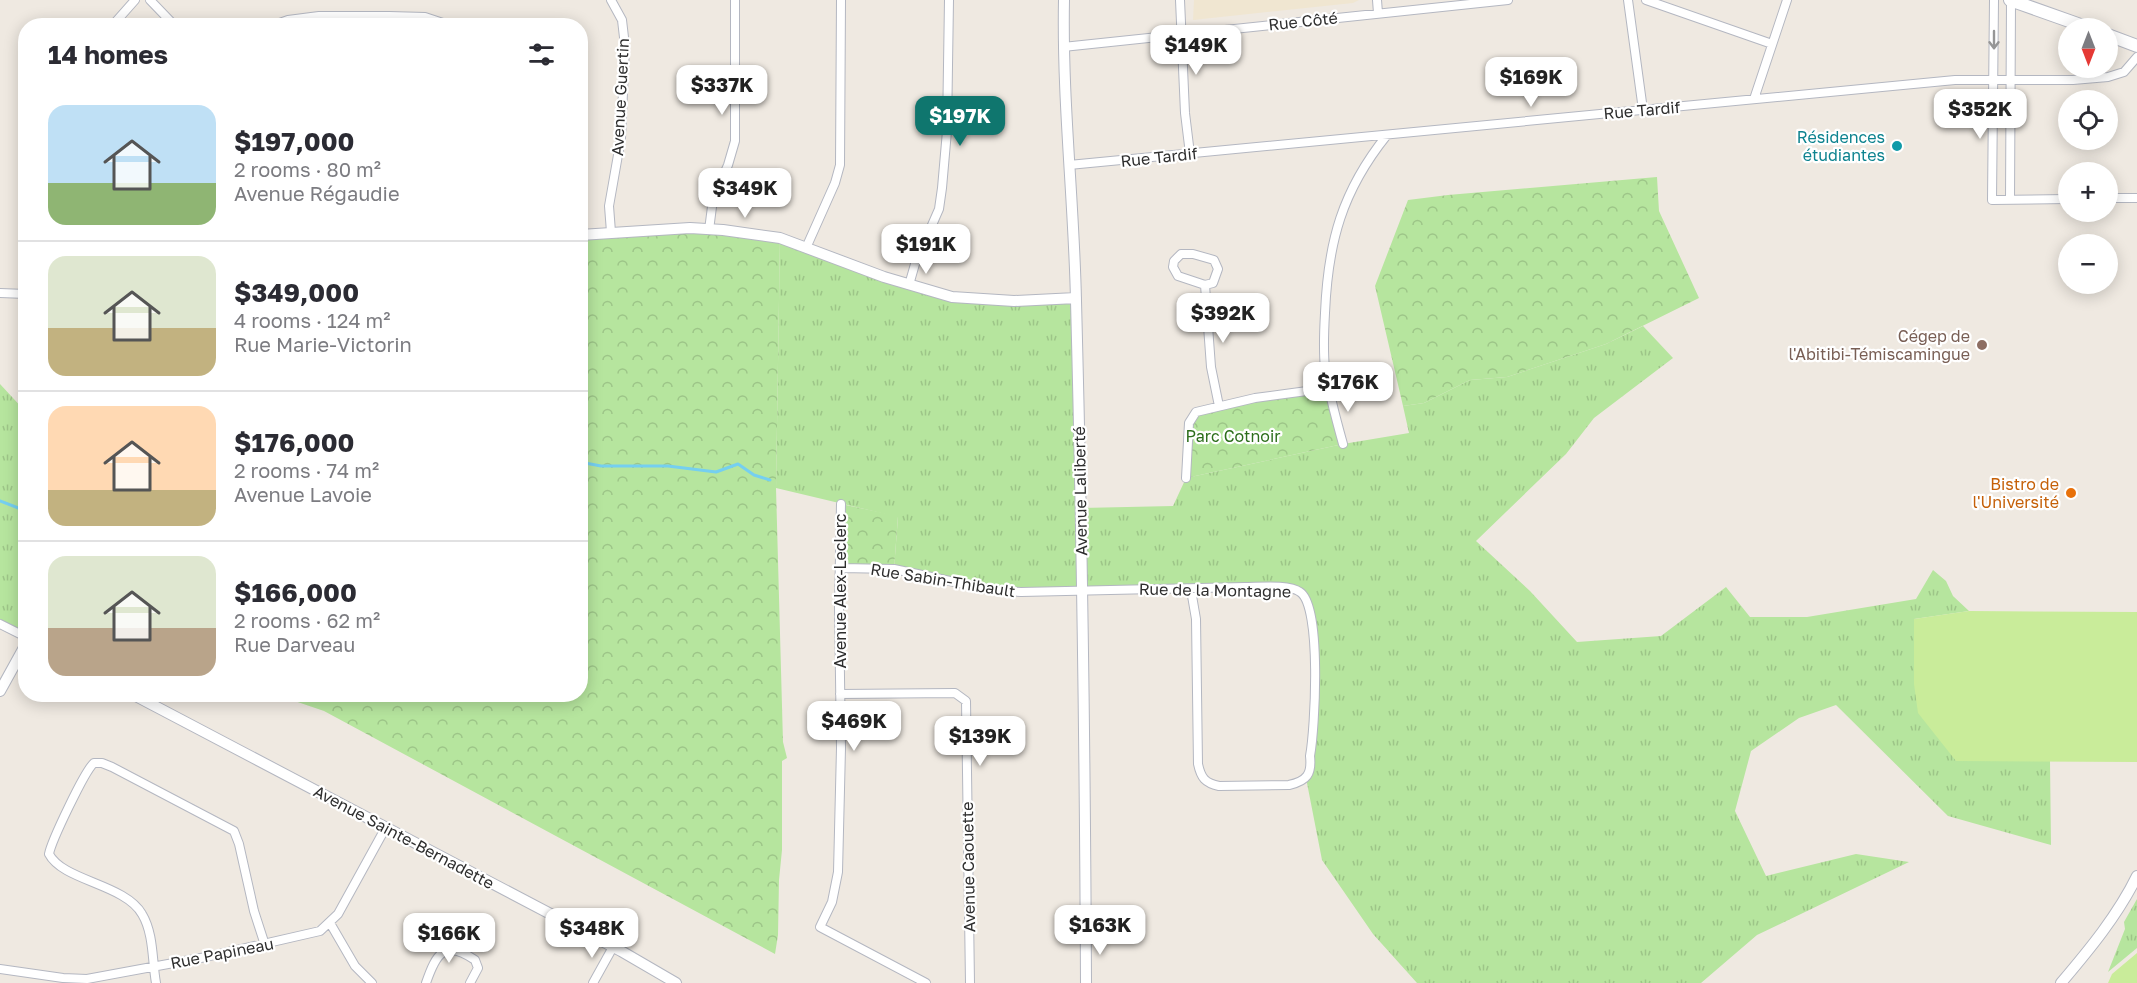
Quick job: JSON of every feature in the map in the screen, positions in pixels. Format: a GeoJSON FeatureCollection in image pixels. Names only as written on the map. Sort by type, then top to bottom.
{"type":"FeatureCollection","features":[{"type":"Feature","properties":{"kind":"main road"},"geometry":{"type":"LineString","coordinates":[[2010,0],[2060,18]]}},
{"type":"Feature","properties":{"kind":"main road"},"geometry":{"type":"LineString","coordinates":[[2118,39],[2137,46]]}},
{"type":"Feature","properties":{"kind":"street"},"geometry":{"type":"LineString","coordinates":[[119,18],[135,0]]}},
{"type":"Feature","properties":{"kind":"street"},"geometry":{"type":"LineString","coordinates":[[150,0],[167,18]]}},
{"type":"Feature","properties":{"kind":"street","name":"Avenue Guertin"},"geometry":{"type":"LineString","coordinates":[[611,0],[622,20],[625,46],[621,138],[609,206],[611,232]]}},
{"type":"Feature","properties":{"kind":"street"},"geometry":{"type":"LineString","coordinates":[[709,230],[713,199],[735,141],[735,0]]}},
{"type":"Feature","properties":{"kind":"street"},"geometry":{"type":"LineString","coordinates":[[806,248],[835,183],[840,165],[841,0]]}},
{"type":"Feature","properties":{"kind":"street"},"geometry":{"type":"LineString","coordinates":[[909,285],[915,264],[939,209],[947,148],[949,0]]}},
{"type":"Feature","properties":{"kind":"street","name":"Avenue Laliberté"},"geometry":{"type":"LineString","coordinates":[[1064,0],[1063,47],[1076,298],[1086,983]]}},
{"type":"Feature","properties":{"kind":"street"},"geometry":{"type":"LineString","coordinates":[[1180,0],[1180,36],[1190,154]]}},
{"type":"Feature","properties":{"kind":"street"},"geometry":{"type":"LineString","coordinates":[[1377,0],[1378,13]]}},
{"type":"Feature","properties":{"kind":"street","name":"Rue Côté"},"geometry":{"type":"LineString","coordinates":[[1063,47],[1508,0]]}},
{"type":"Feature","properties":{"kind":"street"},"geometry":{"type":"LineString","coordinates":[[1628,0],[1643,110]]}},
{"type":"Feature","properties":{"kind":"street"},"geometry":{"type":"LineString","coordinates":[[1646,0],[1772,44]]}},
{"type":"Feature","properties":{"kind":"street"},"geometry":{"type":"LineString","coordinates":[[1754,99],[1787,0]]}},
{"type":"Feature","properties":{"kind":"street"},"geometry":{"type":"LineString","coordinates":[[1994,0],[1992,200],[2058,199]]}},
{"type":"Feature","properties":{"kind":"street"},"geometry":{"type":"LineString","coordinates":[[2010,0],[2012,81],[2010,200]]}},
{"type":"Feature","properties":{"kind":"street"},"geometry":{"type":"LineString","coordinates":[[304,18],[389,16],[428,18]]}},
{"type":"Feature","properties":{"kind":"street","name":"Rue Tardif"},"geometry":{"type":"LineString","coordinates":[[1069,165],[1955,80],[2012,81],[2108,77],[2124,72],[2137,57]]}},
{"type":"Feature","properties":{"kind":"street"},"geometry":{"type":"LineString","coordinates":[[1343,444],[1325,367],[1326,286],[1335,232],[1352,187],[1368,158],[1387,135]]}},
{"type":"Feature","properties":{"kind":"street"},"geometry":{"type":"LineString","coordinates":[[2118,198],[2137,198]]}},
{"type":"Feature","properties":{"kind":"street"},"geometry":{"type":"LineString","coordinates":[[588,234],[690,228],[723,230],[780,238],[909,285],[952,297],[977,300],[1076,298]]}},
{"type":"Feature","properties":{"kind":"street"},"geometry":{"type":"LineString","coordinates":[[1193,254],[1214,260],[1218,269],[1215,280],[1205,285],[1179,276],[1173,267],[1178,256],[1193,254]]}},
{"type":"Feature","properties":{"kind":"street"},"geometry":{"type":"LineString","coordinates":[[1205,285],[1211,367],[1218,406]]}},
{"type":"Feature","properties":{"kind":"street"},"geometry":{"type":"LineString","coordinates":[[0,293],[18,294]]}},
{"type":"Feature","properties":{"kind":"street"},"geometry":{"type":"LineString","coordinates":[[1186,478],[1189,423],[1196,411],[1255,398],[1329,388]]}},
{"type":"Feature","properties":{"kind":"street","name":"Avenue Alex-Leclerc"},"geometry":{"type":"LineString","coordinates":[[841,504],[839,607],[841,748],[837,880],[832,902],[820,927],[926,983]]}},
{"type":"Feature","properties":{"kind":"street","name":"Rue Sabin-Thibault"},"geometry":{"type":"LineString","coordinates":[[841,568],[894,569],[1006,592],[1082,590]]}},
{"type":"Feature","properties":{"kind":"street","name":"Rue de la Montagne"},"geometry":{"type":"LineString","coordinates":[[1082,590],[1278,587],[1299,591],[1306,598],[1313,618],[1315,646],[1311,767],[1306,778],[1300,783],[1219,786],[1210,784],[1201,777],[1198,764],[1196,619],[1191,590]]}},
{"type":"Feature","properties":{"kind":"street"},"geometry":{"type":"LineString","coordinates":[[0,624],[18,633]]}},
{"type":"Feature","properties":{"kind":"street"},"geometry":{"type":"LineString","coordinates":[[0,691],[18,658]]}},
{"type":"Feature","properties":{"kind":"street","name":"Avenue Caouette"},"geometry":{"type":"LineString","coordinates":[[840,694],[955,693],[966,701],[970,983]]}},
{"type":"Feature","properties":{"kind":"street","name":"Avenue Sainte-Bernadette"},"geometry":{"type":"LineString","coordinates":[[147,702],[613,947],[676,983]]}},
{"type":"Feature","properties":{"kind":"street"},"geometry":{"type":"LineString","coordinates":[[156,983],[147,925],[132,901],[58,865],[50,854],[54,837],[94,763],[112,767],[234,831],[240,844],[254,911],[265,945]]}},
{"type":"Feature","properties":{"kind":"street"},"geometry":{"type":"LineString","coordinates":[[372,983],[355,966],[330,924],[338,914],[386,827]]}},
{"type":"Feature","properties":{"kind":"street"},"geometry":{"type":"LineString","coordinates":[[2061,983],[2115,914],[2137,876]]}},
{"type":"Feature","properties":{"kind":"street","name":"Rue Papineau"},"geometry":{"type":"LineString","coordinates":[[0,969],[87,979],[265,945],[320,931],[330,924]]}},
{"type":"Feature","properties":{"kind":"street"},"geometry":{"type":"LineString","coordinates":[[593,983],[613,947]]}},
{"type":"Feature","properties":{"kind":"street"},"geometry":{"type":"LineString","coordinates":[[426,983],[438,955],[450,950],[475,960],[477,968],[470,983]]}},
{"type":"Feature","properties":{"kind":"shaded area"},"geometry":{"type":"Polygon","coordinates":[[[1194,0],[1359,0],[1353,3],[1193,20],[1194,0]]]}},
{"type":"Feature","properties":{"kind":"green space"},"geometry":{"type":"Polygon","coordinates":[[[1657,177],[1659,211],[1699,298],[1606,344],[1507,377],[1470,380],[1424,403],[1403,406],[1375,286],[1408,200],[1657,177]]]}},
{"type":"Feature","properties":{"kind":"green space"},"geometry":{"type":"Polygon","coordinates":[[[690,228],[780,238],[776,488],[783,742],[787,758],[782,761],[782,850],[775,954],[324,711],[298,702],[588,702],[588,235],[690,228]]]}},
{"type":"Feature","properties":{"kind":"green space"},"geometry":{"type":"Polygon","coordinates":[[[780,238],[952,297],[1076,298],[1081,508],[1173,506],[1186,478],[1343,444],[1409,433],[1403,406],[1424,403],[1470,380],[1507,377],[1606,344],[1643,326],[1673,358],[1594,418],[1566,454],[1476,541],[1530,591],[1577,642],[1661,636],[1726,587],[1750,617],[1807,617],[1916,599],[1933,570],[1946,581],[1953,596],[1969,611],[1914,619],[1956,761],[2050,761],[2051,845],[1948,816],[1836,705],[1799,718],[1751,751],[1735,811],[1766,876],[1856,854],[1909,862],[1757,935],[1701,983],[1417,983],[1373,934],[1322,860],[1306,778],[1315,647],[1306,598],[1278,587],[1021,592],[894,569],[898,517],[776,488],[780,238]]]}},
{"type":"Feature","properties":{"kind":"green space"},"geometry":{"type":"Polygon","coordinates":[[[0,384],[18,403],[18,633],[0,624],[0,384]]]}},
{"type":"Feature","properties":{"kind":"green space","name":"Parc Cotnoir"},"geometry":{"type":"Polygon","coordinates":[[[1329,388],[1343,444],[1186,478],[1189,423],[1196,412],[1329,388]]]}},
{"type":"Feature","properties":{"kind":"green space"},"geometry":{"type":"Polygon","coordinates":[[[841,504],[898,516],[894,569],[841,568],[841,504]]]}},
{"type":"Feature","properties":{"kind":"green space"},"geometry":{"type":"Polygon","coordinates":[[[1969,611],[2137,612],[2137,762],[1956,761],[1918,713],[1914,684],[1914,619],[1969,611]]]}},
{"type":"Feature","properties":{"kind":"green space"},"geometry":{"type":"Polygon","coordinates":[[[2137,899],[2137,948],[2108,972],[2125,929],[2124,922],[2137,899]]]}},
{"type":"Feature","properties":{"kind":"green space"},"geometry":{"type":"Polygon","coordinates":[[[2137,953],[2137,983],[2108,983],[2112,974],[2137,953]]]}},
{"type":"Feature","properties":{"kind":"waterway"},"geometry":{"type":"LineString","coordinates":[[588,464],[601,466],[668,466],[716,472],[738,464],[754,475],[770,480]]}},
{"type":"Feature","properties":{"kind":"waterway"},"geometry":{"type":"LineString","coordinates":[[0,501],[18,508]]}},
{"type":"Feature","properties":{"kind":"place","name":"Résidences étudiantes"},"geometry":{"type":"Point","coordinates":[1897,146]}},
{"type":"Feature","properties":{"kind":"place","name":"Cégep de l'Abitibi-Témiscamingue"},"geometry":{"type":"Point","coordinates":[1982,345]}},
{"type":"Feature","properties":{"kind":"place","name":"Bistro de l'Université"},"geometry":{"type":"Point","coordinates":[2071,493]}}]}
